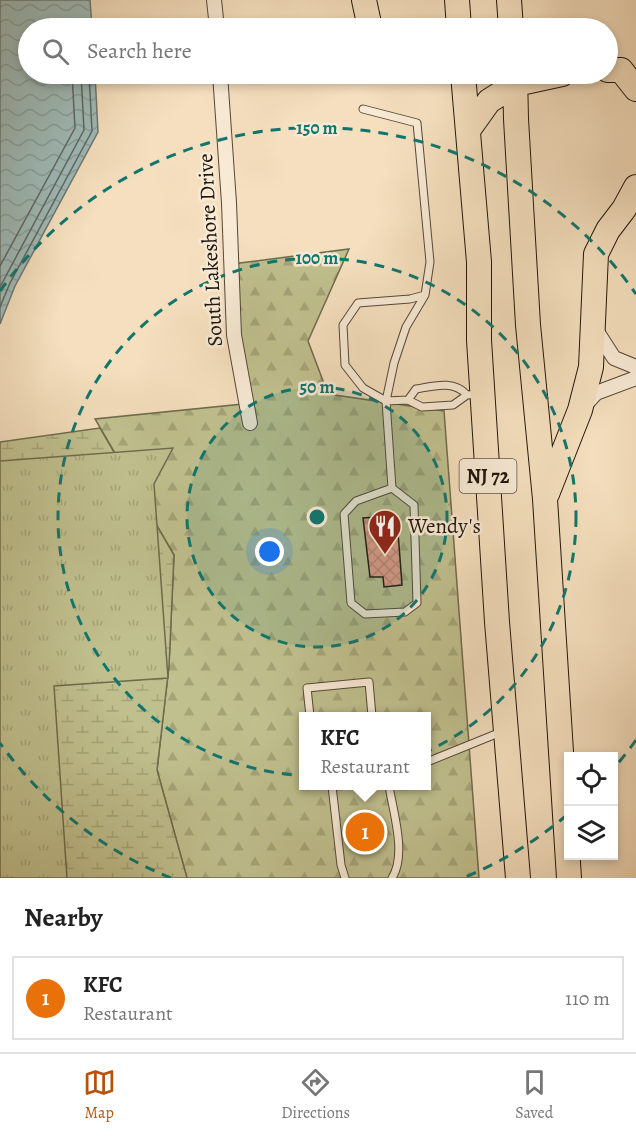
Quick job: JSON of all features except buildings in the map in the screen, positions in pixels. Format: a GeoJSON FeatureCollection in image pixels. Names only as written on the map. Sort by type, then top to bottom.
{"type":"FeatureCollection","features":[{"type":"Feature","properties":{"kind":"highway"},"geometry":{"type":"LineString","coordinates":[[364,0],[368,18]]}},
{"type":"Feature","properties":{"kind":"highway"},"geometry":{"type":"LineString","coordinates":[[457,0],[458,18]]}},
{"type":"Feature","properties":{"kind":"highway","name":"NJ 72"},"geometry":{"type":"LineString","coordinates":[[464,84],[479,262],[479,340],[475,394],[518,878]]}},
{"type":"Feature","properties":{"kind":"highway"},"geometry":{"type":"LineString","coordinates":[[469,129],[489,102],[509,84]]}},
{"type":"Feature","properties":{"kind":"highway","name":"NJ 72"},"geometry":{"type":"LineString","coordinates":[[515,84],[528,335],[545,499],[569,878]]}},
{"type":"Feature","properties":{"kind":"highway"},"geometry":{"type":"LineString","coordinates":[[545,499],[580,410],[591,367],[596,254],[608,230],[624,209],[636,187]]}},
{"type":"Feature","properties":{"kind":"street"},"geometry":{"type":"LineString","coordinates":[[214,0],[216,18]]}},
{"type":"Feature","properties":{"kind":"street","name":"South Lakeshore Drive"},"geometry":{"type":"LineString","coordinates":[[221,84],[229,203],[234,335],[250,423]]}},
{"type":"Feature","properties":{"kind":"street"},"geometry":{"type":"LineString","coordinates":[[592,323],[614,358],[636,367]]}},
{"type":"Feature","properties":{"kind":"street"},"geometry":{"type":"LineString","coordinates":[[580,410],[596,393],[636,378]]}},
{"type":"Feature","properties":{"kind":"lane"},"geometry":{"type":"LineString","coordinates":[[363,109],[417,123],[430,262],[425,295],[406,327],[394,363],[386,401],[392,488],[414,505],[417,603],[405,612],[365,614],[351,603],[344,514],[356,501],[392,488]]}},
{"type":"Feature","properties":{"kind":"lane"},"geometry":{"type":"LineString","coordinates":[[425,295],[410,299],[358,303],[343,325],[345,365],[363,388],[386,401],[408,400],[422,407],[453,405],[475,394]]}},
{"type":"Feature","properties":{"kind":"lane"},"geometry":{"type":"LineString","coordinates":[[408,400],[416,389],[446,385],[475,394]]}},
{"type":"Feature","properties":{"kind":"lane"},"geometry":{"type":"LineString","coordinates":[[309,712],[307,688],[369,682],[372,712]]}},
{"type":"Feature","properties":{"kind":"lane"},"geometry":{"type":"LineString","coordinates":[[431,760],[506,730]]}},
{"type":"Feature","properties":{"kind":"lane"},"geometry":{"type":"LineString","coordinates":[[332,790],[341,865],[345,878]]}},
{"type":"Feature","properties":{"kind":"lane"},"geometry":{"type":"LineString","coordinates":[[390,790],[399,845],[399,859],[392,878]]}},
{"type":"Feature","properties":{"kind":"green space"},"geometry":{"type":"Polygon","coordinates":[[[349,249],[308,341],[328,394],[444,411],[479,878],[187,878],[157,770],[169,666],[174,555],[95,419],[243,404],[232,264],[349,249]]]}},
{"type":"Feature","properties":{"kind":"green space"},"geometry":{"type":"Polygon","coordinates":[[[100,428],[174,555],[169,666],[157,770],[187,878],[0,878],[0,442],[100,428]]]}},
{"type":"Feature","properties":{"kind":"green space"},"geometry":{"type":"Polygon","coordinates":[[[173,448],[154,484],[168,678],[54,686],[67,878],[0,878],[0,461],[173,448]]]}},
{"type":"Feature","properties":{"kind":"water"},"geometry":{"type":"Polygon","coordinates":[[[0,0],[90,0],[91,18],[18,18],[18,84],[96,84],[98,132],[15,286],[0,324],[0,0]]]}},
{"type":"Feature","properties":{"kind":"place","name":"Wendy's"},"geometry":{"type":"Point","coordinates":[385,555]}},
{"type":"Feature","properties":{"kind":"place","name":"KFC"},"geometry":{"type":"Point","coordinates":[365,832]}}]}
